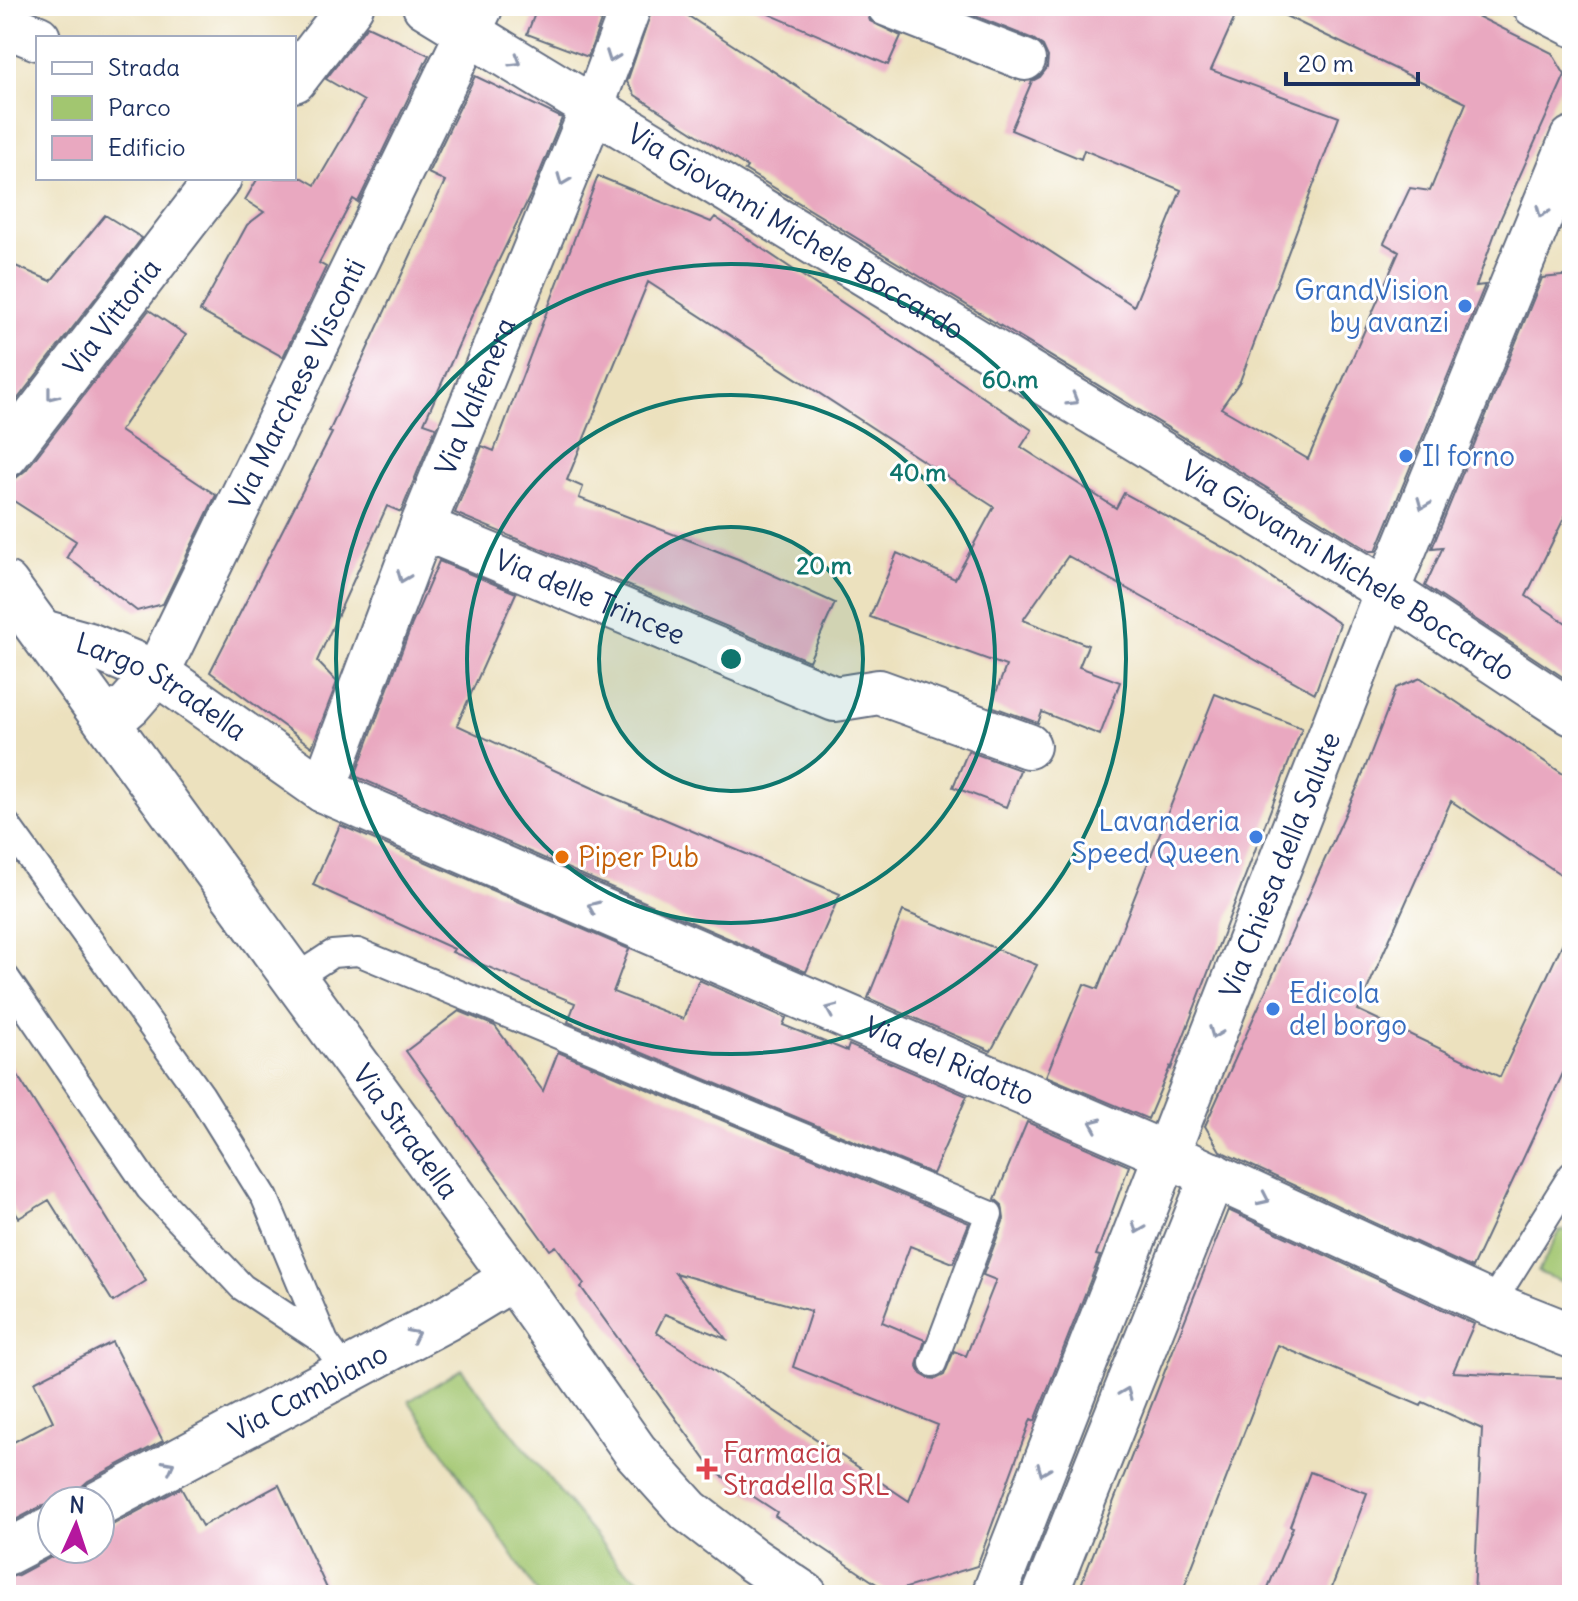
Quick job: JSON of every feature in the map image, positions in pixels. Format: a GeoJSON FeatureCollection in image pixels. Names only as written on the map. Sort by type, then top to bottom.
{"type":"FeatureCollection","features":[{"type":"Feature","properties":{"kind":"street"},"geometry":{"type":"LineString","coordinates":[[296,77],[351,6]]}},
{"type":"Feature","properties":{"kind":"street","name":"Via Giovanni Michele Boccardo"},"geometry":{"type":"LineString","coordinates":[[425,6],[474,19],[593,108],[1387,591],[1572,713]]}},
{"type":"Feature","properties":{"kind":"street","name":"Via Valfenera"},"geometry":{"type":"LineString","coordinates":[[323,790],[422,527],[593,108],[631,6]]}},
{"type":"Feature","properties":{"kind":"street"},"geometry":{"type":"LineString","coordinates":[[887,6],[1025,60]]}},
{"type":"Feature","properties":{"kind":"street"},"geometry":{"type":"LineString","coordinates":[[1533,6],[1572,26]]}},
{"type":"Feature","properties":{"kind":"street","name":"Via Marchese Visconti"},"geometry":{"type":"LineString","coordinates":[[109,722],[130,704],[157,673],[474,19]]}},
{"type":"Feature","properties":{"kind":"street"},"geometry":{"type":"LineString","coordinates":[[6,25],[36,37]]}},
{"type":"Feature","properties":{"kind":"street","name":"Via Chiesa della Salute"},"geometry":{"type":"LineString","coordinates":[[994,1595],[1387,591],[1572,139]]}},
{"type":"Feature","properties":{"kind":"street","name":"Via Vittoria"},"geometry":{"type":"LineString","coordinates":[[6,455],[217,180]]}},
{"type":"Feature","properties":{"kind":"street","name":"Via delle Trincee"},"geometry":{"type":"LineString","coordinates":[[422,527],[835,699],[879,692],[1028,746]]}},
{"type":"Feature","properties":{"kind":"street","name":"Largo Stradella"},"geometry":{"type":"LineString","coordinates":[[6,584],[42,632],[89,645],[157,673],[323,790]]}},
{"type":"Feature","properties":{"kind":"street","name":"Via Stradella"},"geometry":{"type":"LineString","coordinates":[[42,632],[513,1278],[635,1451],[689,1511],[805,1595]]}},
{"type":"Feature","properties":{"kind":"street","name":"Via del Ridotto"},"geometry":{"type":"LineString","coordinates":[[323,790],[1213,1175],[1491,1304],[1572,1336]]}},
{"type":"Feature","properties":{"kind":"street"},"geometry":{"type":"LineString","coordinates":[[1045,1595],[1213,1175]]}},
{"type":"Feature","properties":{"kind":"street","name":"Via Cambiano"},"geometry":{"type":"LineString","coordinates":[[116,1493],[335,1356],[447,1318],[513,1278]]}},
{"type":"Feature","properties":{"kind":"street"},"geometry":{"type":"LineString","coordinates":[[6,1553],[36,1537]]}},
{"type":"Feature","properties":{"kind":"lane"},"geometry":{"type":"LineString","coordinates":[[6,824],[201,1095],[265,1198],[335,1356]]}},
{"type":"Feature","properties":{"kind":"lane"},"geometry":{"type":"LineString","coordinates":[[294,979],[332,954],[358,952],[989,1214],[933,1363]]}},
{"type":"Feature","properties":{"kind":"lane"},"geometry":{"type":"LineString","coordinates":[[6,978],[149,1188],[242,1287],[335,1356]]}},
{"type":"Feature","properties":{"kind":"lane"},"geometry":{"type":"LineString","coordinates":[[1491,1304],[1572,1175]]}},
{"type":"Feature","properties":{"kind":"green space"},"geometry":{"type":"Polygon","coordinates":[[[1572,1229],[1572,1286],[1538,1272],[1560,1231],[1572,1229]]]}},
{"type":"Feature","properties":{"kind":"green space"},"geometry":{"type":"Polygon","coordinates":[[[461,1369],[618,1564],[662,1595],[539,1595],[409,1401],[461,1369]]]}},
{"type":"Feature","properties":{"kind":"building"},"geometry":{"type":"Polygon","coordinates":[[[538,6],[606,6],[588,57],[527,34],[538,6]]]}},
{"type":"Feature","properties":{"kind":"building"},"geometry":{"type":"Polygon","coordinates":[[[653,6],[673,6],[1134,306],[1181,190],[1084,150],[1081,159],[1011,130],[1032,81],[1047,68],[1048,57],[1043,46],[1033,39],[950,6],[1240,6],[1211,70],[1339,117],[1240,381],[1221,408],[1308,459],[1399,252],[1384,243],[1410,188],[1430,191],[1466,103],[1265,6],[1457,6],[1552,53],[1565,75],[1499,222],[1476,286],[1485,285],[1376,551],[1370,551],[745,170],[747,167],[635,95],[627,82],[653,6]]]}},
{"type":"Feature","properties":{"kind":"building"},"geometry":{"type":"Polygon","coordinates":[[[750,6],[865,6],[870,21],[901,36],[888,65],[750,6]]]}},
{"type":"Feature","properties":{"kind":"building"},"geometry":{"type":"Polygon","coordinates":[[[367,26],[429,55],[358,202],[353,199],[319,263],[326,267],[283,357],[200,311],[247,225],[264,212],[245,200],[257,180],[303,178],[315,185],[364,101],[326,79],[367,26]]]}},
{"type":"Feature","properties":{"kind":"building"},"geometry":{"type":"Polygon","coordinates":[[[475,76],[562,118],[531,194],[424,423],[436,427],[401,512],[387,506],[317,661],[337,682],[312,747],[210,672],[332,433],[329,432],[445,181],[428,173],[475,76]]]}},
{"type":"Feature","properties":{"kind":"building"},"geometry":{"type":"Polygon","coordinates":[[[598,176],[711,222],[715,217],[1032,430],[1021,447],[1116,508],[1124,493],[1239,556],[1340,624],[1315,693],[1068,556],[1023,620],[1088,645],[1079,667],[1120,682],[1100,735],[1042,712],[1038,723],[991,706],[1006,666],[870,617],[897,553],[955,579],[994,507],[648,282],[567,480],[583,487],[579,498],[738,559],[835,603],[809,661],[455,513],[482,446],[494,451],[598,176]]]}},
{"type":"Feature","properties":{"kind":"building"},"geometry":{"type":"Polygon","coordinates":[[[105,215],[142,238],[6,414],[6,262],[51,281],[105,215]]]}},
{"type":"Feature","properties":{"kind":"building"},"geometry":{"type":"Polygon","coordinates":[[[1572,275],[1572,502],[1526,596],[1572,627],[1572,683],[1425,586],[1443,547],[1432,548],[1542,278],[1572,275]]]}},
{"type":"Feature","properties":{"kind":"building"},"geometry":{"type":"Polygon","coordinates":[[[149,310],[186,335],[120,431],[216,495],[163,604],[137,611],[67,557],[76,541],[6,496],[6,479],[16,478],[26,470],[149,310]]]}},
{"type":"Feature","properties":{"kind":"building"},"geometry":{"type":"Polygon","coordinates":[[[439,561],[516,593],[457,725],[608,795],[840,894],[806,972],[355,776],[439,561]]]}},
{"type":"Feature","properties":{"kind":"building"},"geometry":{"type":"Polygon","coordinates":[[[1421,678],[1572,780],[1572,882],[1451,801],[1358,1010],[1500,1077],[1572,923],[1572,1054],[1472,1268],[1220,1151],[1205,1126],[1360,781],[1396,688],[1421,678]]]}},
{"type":"Feature","properties":{"kind":"building"},"geometry":{"type":"Polygon","coordinates":[[[1215,694],[1302,728],[1171,1069],[1148,1119],[1046,1076],[1084,984],[1098,989],[1215,694]]]}},
{"type":"Feature","properties":{"kind":"building"},"geometry":{"type":"Polygon","coordinates":[[[968,751],[1020,770],[1006,807],[953,787],[968,751]]]}},
{"type":"Feature","properties":{"kind":"building"},"geometry":{"type":"Polygon","coordinates":[[[340,825],[629,949],[613,992],[683,1019],[699,980],[786,1018],[783,1025],[847,1051],[849,1045],[967,1096],[933,1174],[568,1022],[575,1003],[452,952],[454,949],[313,885],[340,825]]]}},
{"type":"Feature","properties":{"kind":"building"},"geometry":{"type":"Polygon","coordinates":[[[903,911],[1037,965],[991,1051],[868,998],[903,911]]]}},
{"type":"Feature","properties":{"kind":"building"},"geometry":{"type":"Polygon","coordinates":[[[459,1011],[495,1026],[543,1091],[558,1052],[969,1223],[953,1263],[910,1246],[882,1322],[925,1340],[917,1365],[921,1374],[928,1378],[936,1379],[944,1375],[954,1351],[966,1356],[996,1280],[983,1275],[1004,1219],[1002,1205],[995,1199],[1027,1122],[1129,1166],[1096,1255],[1100,1256],[1035,1421],[1031,1419],[977,1566],[890,1593],[713,1470],[581,1287],[584,1284],[556,1246],[550,1250],[406,1051],[459,1011]],[[675,1273],[726,1339],[665,1314],[656,1332],[909,1501],[938,1425],[793,1367],[811,1311],[675,1273]]]}},
{"type":"Feature","properties":{"kind":"building"},"geometry":{"type":"Polygon","coordinates":[[[6,1057],[146,1281],[113,1302],[49,1200],[19,1218],[6,1198],[6,1057]]]}},
{"type":"Feature","properties":{"kind":"building"},"geometry":{"type":"Polygon","coordinates":[[[1228,1210],[1474,1324],[1453,1372],[1572,1378],[1572,1595],[1474,1595],[1482,1429],[1423,1402],[1421,1406],[1278,1345],[1181,1595],[1077,1595],[1228,1210]]]}},
{"type":"Feature","properties":{"kind":"building"},"geometry":{"type":"Polygon","coordinates":[[[112,1342],[163,1441],[84,1485],[36,1485],[36,1509],[6,1525],[6,1446],[53,1421],[34,1382],[112,1342]]]}},
{"type":"Feature","properties":{"kind":"building"},"geometry":{"type":"Polygon","coordinates":[[[1310,1472],[1367,1493],[1329,1595],[1265,1595],[1293,1527],[1290,1526],[1310,1472]]]}},
{"type":"Feature","properties":{"kind":"building"},"geometry":{"type":"Polygon","coordinates":[[[279,1485],[330,1595],[6,1595],[6,1578],[36,1565],[116,1565],[116,1523],[181,1488],[202,1526],[279,1485]]]}},
{"type":"Feature","properties":{"kind":"place","name":"GrandVision by avanzi"},"geometry":{"type":"Point","coordinates":[1465,306]}},
{"type":"Feature","properties":{"kind":"place","name":"Il forno"},"geometry":{"type":"Point","coordinates":[1406,456]}},
{"type":"Feature","properties":{"kind":"place","name":"Lavanderia Speed Queen"},"geometry":{"type":"Point","coordinates":[1256,837]}},
{"type":"Feature","properties":{"kind":"place","name":"Piper Pub"},"geometry":{"type":"Point","coordinates":[562,857]}},
{"type":"Feature","properties":{"kind":"place","name":"Edicola del borgo"},"geometry":{"type":"Point","coordinates":[1273,1009]}},
{"type":"Feature","properties":{"kind":"place","name":"Farmacia Stradella SRL"},"geometry":{"type":"Point","coordinates":[707,1469]}}]}
